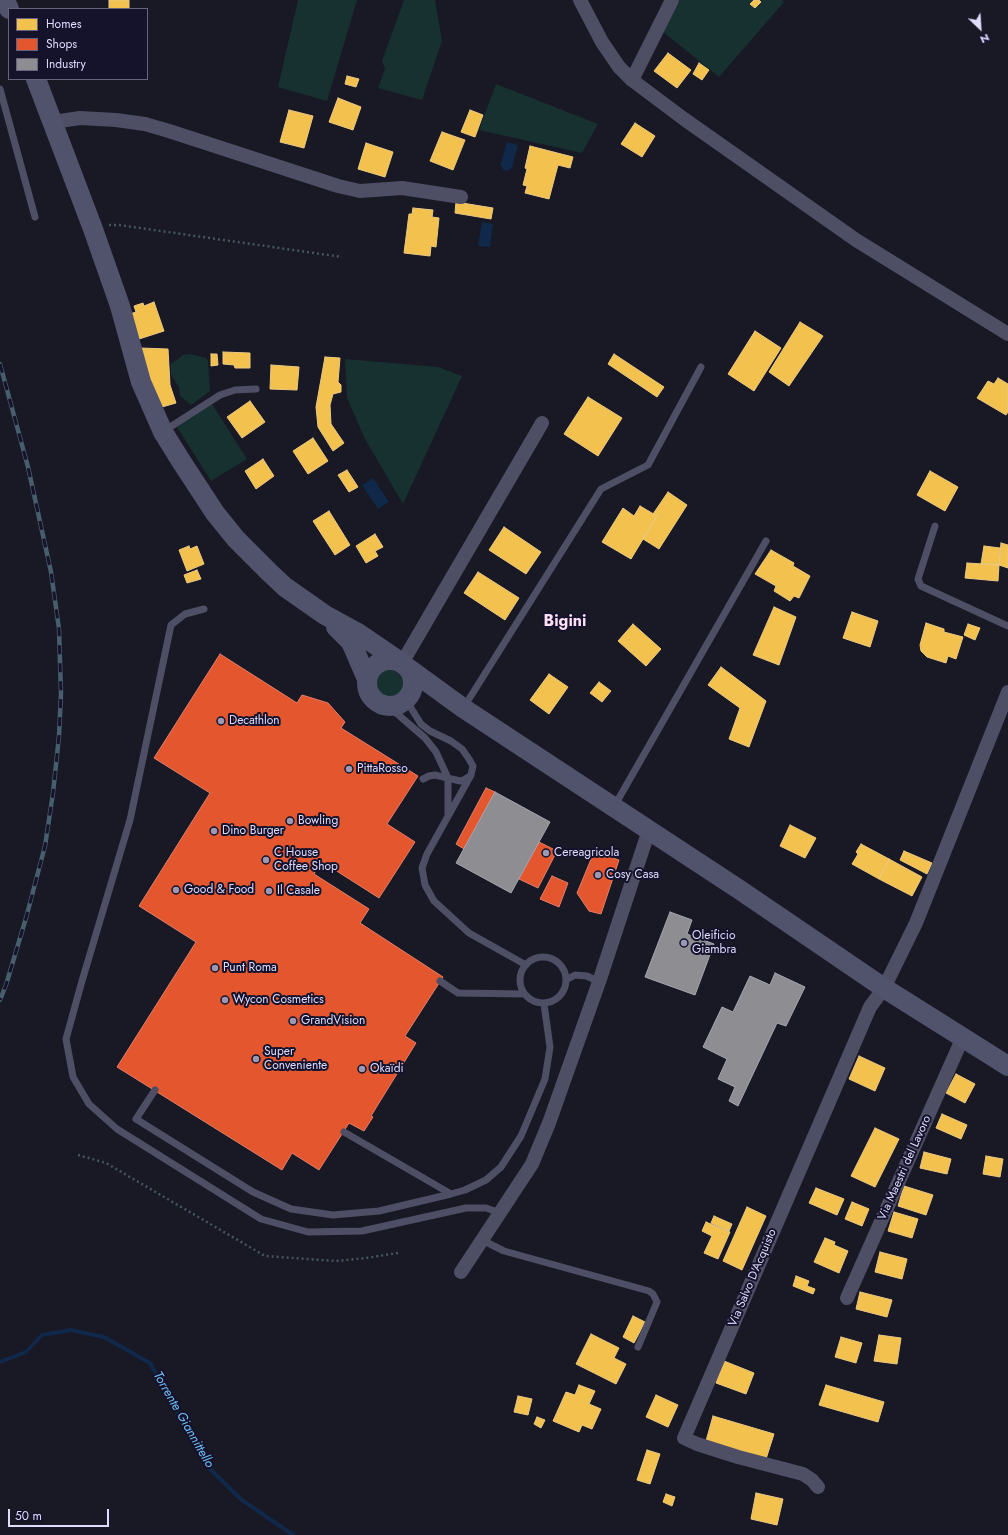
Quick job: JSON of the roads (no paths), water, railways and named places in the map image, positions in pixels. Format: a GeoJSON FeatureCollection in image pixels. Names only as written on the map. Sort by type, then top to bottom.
{"type":"FeatureCollection","features":[{"type":"Feature","properties":{"kind":"main road"},"geometry":{"type":"LineString","coordinates":[[36,80],[93,229],[120,306],[141,382],[163,432],[215,513],[236,539],[285,587],[325,615],[358,633],[463,708],[740,890],[884,988],[1008,1066]]}},
{"type":"Feature","properties":{"kind":"main road"},"geometry":{"type":"LineString","coordinates":[[325,615],[351,642],[367,679],[369,692],[379,703],[393,706],[407,699],[440,701],[463,708]]}},
{"type":"Feature","properties":{"kind":"main road"},"geometry":{"type":"LineString","coordinates":[[367,679],[373,667],[385,660],[403,664],[412,675],[413,683],[412,691],[407,699]]}},
{"type":"Feature","properties":{"kind":"street"},"geometry":{"type":"LineString","coordinates":[[580,0],[602,42],[619,67],[632,80],[684,119],[856,240],[1008,334]]}},
{"type":"Feature","properties":{"kind":"street"},"geometry":{"type":"LineString","coordinates":[[632,80],[672,0]]}},
{"type":"Feature","properties":{"kind":"street"},"geometry":{"type":"LineString","coordinates":[[53,122],[80,118],[116,120],[145,124],[338,186],[360,191],[402,188],[461,197]]}},
{"type":"Feature","properties":{"kind":"street"},"geometry":{"type":"LineString","coordinates":[[403,664],[542,423]]}},
{"type":"Feature","properties":{"kind":"street"},"geometry":{"type":"LineString","coordinates":[[884,988],[916,923],[1008,692]]}},
{"type":"Feature","properties":{"kind":"street"},"geometry":{"type":"LineString","coordinates":[[461,1272],[532,1164],[549,1123],[599,982],[649,830]]}},
{"type":"Feature","properties":{"kind":"street","name":"Via Salvo D'Acquisto"},"geometry":{"type":"LineString","coordinates":[[818,1487],[812,1480],[803,1474],[738,1457],[696,1444],[684,1438],[870,1007],[884,988]]}},
{"type":"Feature","properties":{"kind":"street","name":"Via Maestri del Lavoro"},"geometry":{"type":"LineString","coordinates":[[847,1298],[963,1038]]}},
{"type":"Feature","properties":{"kind":"lane"},"geometry":{"type":"LineString","coordinates":[[0,89],[35,217]]}},
{"type":"Feature","properties":{"kind":"lane"},"geometry":{"type":"LineString","coordinates":[[463,708],[601,490],[648,466],[701,367]]}},
{"type":"Feature","properties":{"kind":"lane"},"geometry":{"type":"LineString","coordinates":[[163,432],[220,395],[235,390],[256,389]]}},
{"type":"Feature","properties":{"kind":"lane"},"geometry":{"type":"LineString","coordinates":[[935,526],[918,579],[921,586],[1008,626]]}},
{"type":"Feature","properties":{"kind":"lane"},"geometry":{"type":"LineString","coordinates":[[614,807],[766,541]]}},
{"type":"Feature","properties":{"kind":"lane"},"geometry":{"type":"LineString","coordinates":[[204,609],[185,614],[171,625],[130,820],[66,1039],[73,1077],[88,1104],[117,1130],[261,1219],[308,1232],[362,1231],[466,1208],[486,1208],[500,1213]]}},
{"type":"Feature","properties":{"kind":"lane"},"geometry":{"type":"LineString","coordinates":[[407,699],[421,724],[430,731],[451,741],[462,749],[472,762],[473,766],[471,775],[427,854],[422,868],[424,885],[434,901],[469,934],[526,965]]}},
{"type":"Feature","properties":{"kind":"lane"},"geometry":{"type":"LineString","coordinates":[[387,705],[425,738],[436,752],[448,778],[448,816]]}},
{"type":"Feature","properties":{"kind":"lane"},"geometry":{"type":"LineString","coordinates":[[423,779],[436,775],[460,781],[471,775]]}},
{"type":"Feature","properties":{"kind":"lane"},"geometry":{"type":"LineString","coordinates":[[536,958],[549,958],[556,961],[562,967],[566,980],[564,990],[561,995],[555,1000],[544,1004],[536,1003],[529,999],[520,987],[520,976],[526,965],[529,961],[536,958]]}},
{"type":"Feature","properties":{"kind":"lane"},"geometry":{"type":"LineString","coordinates":[[566,980],[575,975],[588,976],[599,982]]}},
{"type":"Feature","properties":{"kind":"lane"},"geometry":{"type":"LineString","coordinates":[[440,982],[458,993],[524,994]]}},
{"type":"Feature","properties":{"kind":"lane"},"geometry":{"type":"LineString","coordinates":[[155,1090],[136,1119],[253,1192],[291,1210],[333,1215],[378,1211],[465,1190],[489,1177],[501,1167],[521,1136],[545,1079],[550,1047],[544,1004]]}},
{"type":"Feature","properties":{"kind":"lane"},"geometry":{"type":"LineString","coordinates":[[344,1132],[451,1194]]}},
{"type":"Feature","properties":{"kind":"lane"},"geometry":{"type":"LineString","coordinates":[[482,1240],[504,1251],[649,1291],[653,1294],[657,1302],[638,1347]]}},
{"type":"Feature","properties":{"kind":"water"},"geometry":{"type":"Polygon","coordinates":[[[507,142],[518,145],[512,168],[507,171],[503,170],[502,166],[500,166],[507,142]]]}},
{"type":"Feature","properties":{"kind":"water"},"geometry":{"type":"Polygon","coordinates":[[[482,222],[493,224],[490,247],[478,246],[482,222]]]}},
{"type":"Feature","properties":{"kind":"water"},"geometry":{"type":"Polygon","coordinates":[[[373,478],[389,502],[378,509],[362,485],[373,478]]]}},
{"type":"Feature","properties":{"kind":"waterway","name":"Torrente Giannittello"},"geometry":{"type":"LineString","coordinates":[[0,1362],[26,1352],[42,1335],[71,1330],[104,1337],[150,1363],[210,1469],[242,1500],[293,1535]]}},
{"type":"Feature","properties":{"kind":"railway"},"geometry":{"type":"LineString","coordinates":[[0,364],[28,467],[51,572],[59,629],[61,694],[59,736],[53,793],[45,846],[26,918],[0,1000]]}},
{"type":"Feature","properties":{"kind":"place","name":"Decathlon"},"geometry":{"type":"Point","coordinates":[221,721]}},
{"type":"Feature","properties":{"kind":"place","name":"PittaRosso"},"geometry":{"type":"Point","coordinates":[349,769]}},
{"type":"Feature","properties":{"kind":"place","name":"Bowling"},"geometry":{"type":"Point","coordinates":[290,821]}},
{"type":"Feature","properties":{"kind":"place","name":"Dino Burger"},"geometry":{"type":"Point","coordinates":[214,831]}},
{"type":"Feature","properties":{"kind":"place","name":"Cereagricola"},"geometry":{"type":"Point","coordinates":[546,853]}},
{"type":"Feature","properties":{"kind":"place","name":"C House Coffee Shop"},"geometry":{"type":"Point","coordinates":[266,860]}},
{"type":"Feature","properties":{"kind":"place","name":"Cosy Casa"},"geometry":{"type":"Point","coordinates":[598,875]}},
{"type":"Feature","properties":{"kind":"place","name":"Good & Food"},"geometry":{"type":"Point","coordinates":[176,890]}},
{"type":"Feature","properties":{"kind":"place","name":"Il Casale"},"geometry":{"type":"Point","coordinates":[269,891]}},
{"type":"Feature","properties":{"kind":"place","name":"Oleificio Giambra"},"geometry":{"type":"Point","coordinates":[684,943]}},
{"type":"Feature","properties":{"kind":"place","name":"Punt Roma"},"geometry":{"type":"Point","coordinates":[215,968]}},
{"type":"Feature","properties":{"kind":"place","name":"Wycon Cosmetics"},"geometry":{"type":"Point","coordinates":[225,1000]}},
{"type":"Feature","properties":{"kind":"place","name":"GrandVision"},"geometry":{"type":"Point","coordinates":[293,1021]}},
{"type":"Feature","properties":{"kind":"place","name":"Super Conveniente"},"geometry":{"type":"Point","coordinates":[256,1059]}},
{"type":"Feature","properties":{"kind":"place","name":"Okaïdi"},"geometry":{"type":"Point","coordinates":[362,1069]}},
{"type":"Feature","properties":{"kind":"district","name":"Bigini"},"geometry":{"type":"Point","coordinates":[565,622]}}]}
